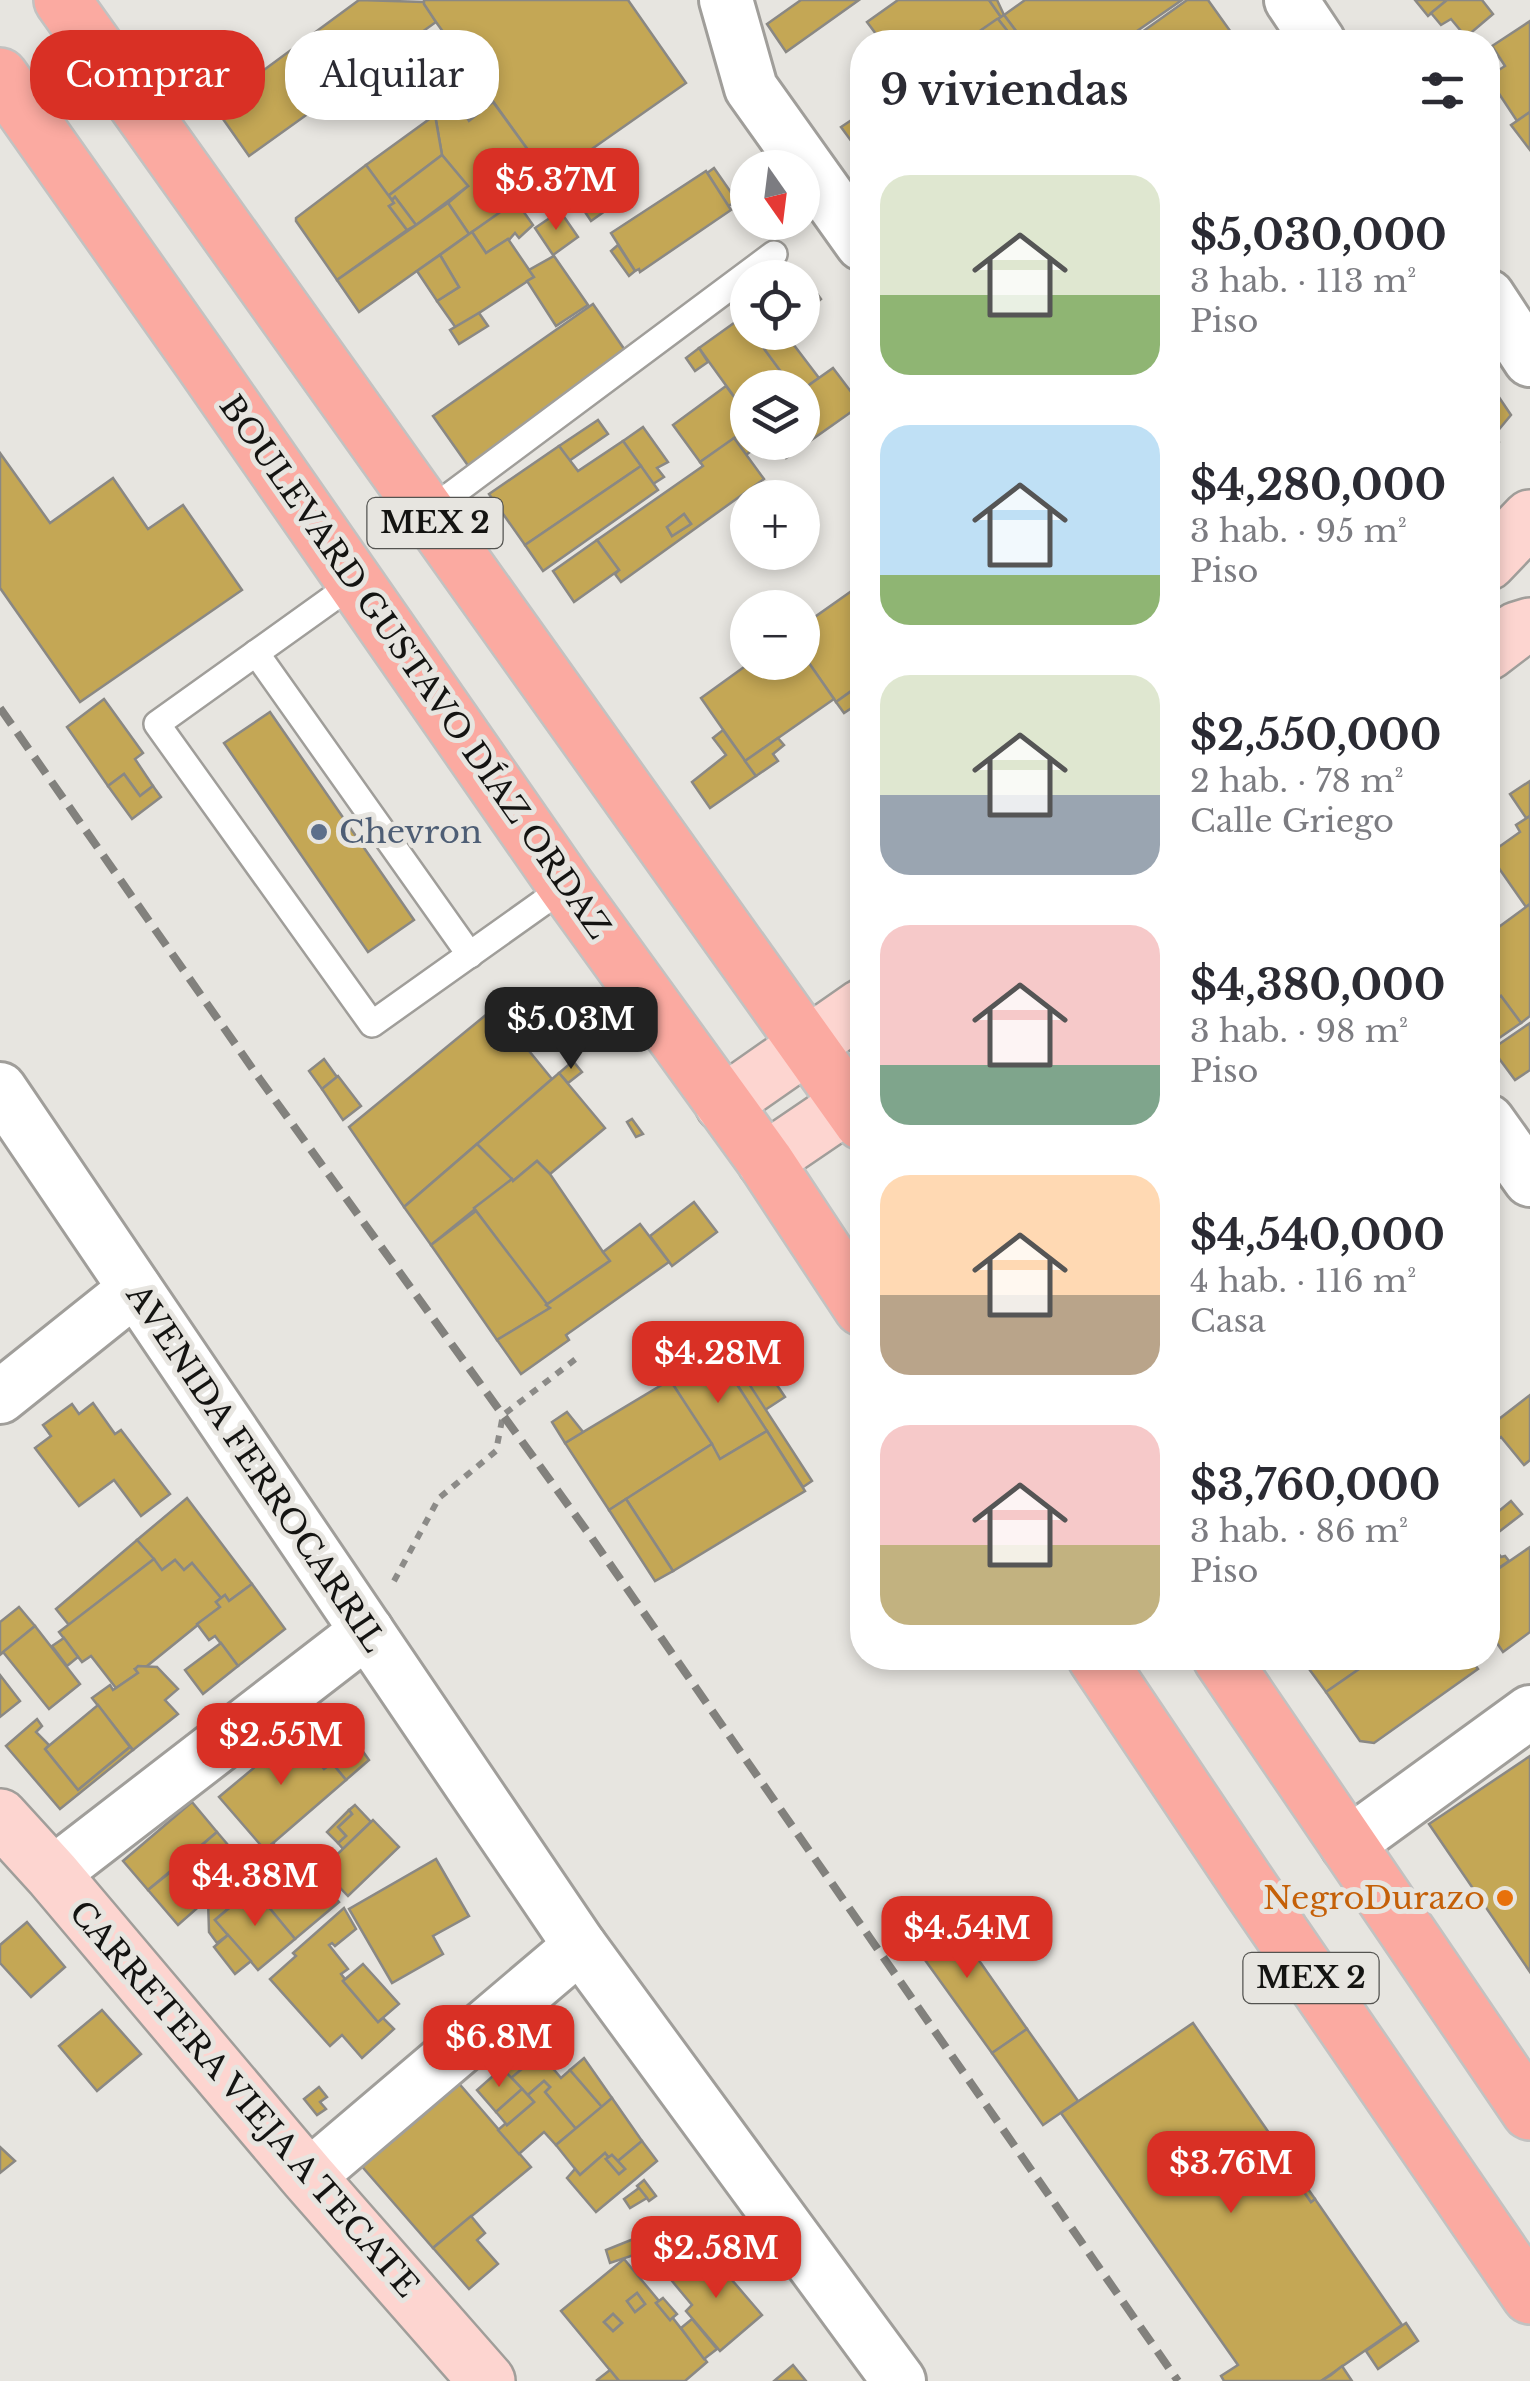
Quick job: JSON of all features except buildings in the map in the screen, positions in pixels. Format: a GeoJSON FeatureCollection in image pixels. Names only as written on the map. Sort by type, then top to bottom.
{"type":"FeatureCollection","features":[{"type":"Feature","properties":{"kind":"main road","name":"MEX 2"},"geometry":{"type":"LineString","coordinates":[[62,0],[808,1045],[850,1097]]}},
{"type":"Feature","properties":{"kind":"main road","name":"BOULEVARD GUSTAVO DÍAZ ORDAZ"},"geometry":{"type":"LineString","coordinates":[[0,76],[566,886],[764,1161],[850,1290]]}},
{"type":"Feature","properties":{"kind":"main road","name":"MEX 2"},"geometry":{"type":"LineString","coordinates":[[1104,1670],[1530,2296]]}},
{"type":"Feature","properties":{"kind":"main road","name":"MEX 2"},"geometry":{"type":"LineString","coordinates":[[1229,1670],[1347,1845],[1525,2094]]}},
{"type":"Feature","properties":{"kind":"street"},"geometry":{"type":"LineString","coordinates":[[726,0],[751,88],[850,227]]}},
{"type":"Feature","properties":{"kind":"street"},"geometry":{"type":"LineString","coordinates":[[1291,0],[1311,30]]}},
{"type":"Feature","properties":{"kind":"street"},"geometry":{"type":"LineString","coordinates":[[1500,314],[1530,360]]}},
{"type":"Feature","properties":{"kind":"street"},"geometry":{"type":"LineString","coordinates":[[1500,549],[1530,518]]}},
{"type":"Feature","properties":{"kind":"street"},"geometry":{"type":"LineString","coordinates":[[1500,643],[1530,626]]}},
{"type":"Feature","properties":{"kind":"street"},"geometry":{"type":"LineString","coordinates":[[724,1104],[850,1016]]}},
{"type":"Feature","properties":{"kind":"street","name":"AVENIDA FERROCARRIL"},"geometry":{"type":"LineString","coordinates":[[0,1089],[580,1946],[899,2381]]}},
{"type":"Feature","properties":{"kind":"street"},"geometry":{"type":"LineString","coordinates":[[764,1161],[850,1112]]}},
{"type":"Feature","properties":{"kind":"street"},"geometry":{"type":"LineString","coordinates":[[1500,1138],[1530,1180]]}},
{"type":"Feature","properties":{"kind":"street"},"geometry":{"type":"LineString","coordinates":[[0,1397],[134,1289]]}},
{"type":"Feature","properties":{"kind":"street"},"geometry":{"type":"LineString","coordinates":[[52,1874],[367,1631]]}},
{"type":"Feature","properties":{"kind":"street"},"geometry":{"type":"LineString","coordinates":[[1347,1845],[1530,1712]]}},
{"type":"Feature","properties":{"kind":"street","name":"CARRETERA VIEJA A TECATE"},"geometry":{"type":"LineString","coordinates":[[0,1817],[486,2381]]}},
{"type":"Feature","properties":{"kind":"street"},"geometry":{"type":"LineString","coordinates":[[308,2177],[580,1946]]}},
{"type":"Feature","properties":{"kind":"lane"},"geometry":{"type":"LineString","coordinates":[[428,512],[774,254]]}},
{"type":"Feature","properties":{"kind":"lane"},"geometry":{"type":"LineString","coordinates":[[354,583],[157,724],[372,1024],[566,886]]}},
{"type":"Feature","properties":{"kind":"lane"},"geometry":{"type":"LineString","coordinates":[[256,653],[470,954]]}},
{"type":"Feature","properties":{"kind":"path"},"geometry":{"type":"LineString","coordinates":[[367,1631],[439,1498],[496,1451],[502,1415],[580,1355]]}},
{"type":"Feature","properties":{"kind":"railway"},"geometry":{"type":"LineString","coordinates":[[0,708],[259,1078],[589,1534],[1178,2381]]}},
{"type":"Feature","properties":{"kind":"place","name":"Chevron"},"geometry":{"type":"Point","coordinates":[319,832]}},
{"type":"Feature","properties":{"kind":"place","name":"NegroDurazo"},"geometry":{"type":"Point","coordinates":[1505,1898]}}]}
